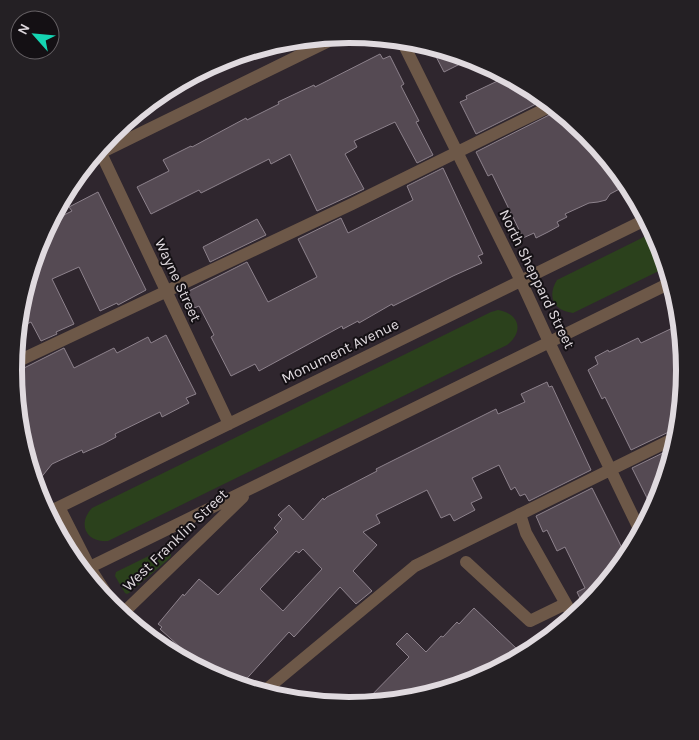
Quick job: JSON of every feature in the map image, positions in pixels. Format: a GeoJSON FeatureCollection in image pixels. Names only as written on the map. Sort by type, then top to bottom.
{"type":"FeatureCollection","features":[{"type":"Feature","properties":{"kind":"street"},"geometry":{"type":"LineString","coordinates":[[111,146],[321,45]]}},
{"type":"Feature","properties":{"kind":"street","name":"North Sheppard Street"},"geometry":{"type":"LineString","coordinates":[[405,48],[521,281],[638,525]]}},
{"type":"Feature","properties":{"kind":"street"},"geometry":{"type":"LineString","coordinates":[[23,358],[352,204],[546,109]]}},
{"type":"Feature","properties":{"kind":"street","name":"Wayne Street"},"geometry":{"type":"LineString","coordinates":[[100,159],[229,424]]}},
{"type":"Feature","properties":{"kind":"street","name":"Monument Avenue"},"geometry":{"type":"LineString","coordinates":[[54,510],[641,222]]}},
{"type":"Feature","properties":{"kind":"street"},"geometry":{"type":"LineString","coordinates":[[89,568],[665,285]]}},
{"type":"Feature","properties":{"kind":"street"},"geometry":{"type":"LineString","coordinates":[[269,687],[415,566],[668,441]]}},
{"type":"Feature","properties":{"kind":"street","name":"West Franklin Street"},"geometry":{"type":"LineString","coordinates":[[127,610],[252,488]]}},
{"type":"Feature","properties":{"kind":"street"},"geometry":{"type":"LineString","coordinates":[[520,514],[526,533],[570,611]]}},
{"type":"Feature","properties":{"kind":"street"},"geometry":{"type":"LineString","coordinates":[[466,562],[530,621],[565,604]]}},
{"type":"Feature","properties":{"kind":"green space"},"geometry":{"type":"Polygon","coordinates":[[[648,235],[661,270],[573,313],[566,312],[554,302],[552,292],[557,280],[648,235]]]}},
{"type":"Feature","properties":{"kind":"green space"},"geometry":{"type":"Polygon","coordinates":[[[498,310],[511,315],[517,324],[516,335],[507,345],[108,541],[94,539],[86,531],[85,520],[92,508],[498,310]]]}},
{"type":"Feature","properties":{"kind":"green space"},"geometry":{"type":"Polygon","coordinates":[[[165,548],[170,552],[170,558],[129,593],[125,593],[115,576],[116,572],[165,548]]]}},
{"type":"Feature","properties":{"kind":"building"},"geometry":{"type":"Polygon","coordinates":[[[380,54],[383,59],[390,56],[404,84],[401,86],[419,121],[416,122],[433,155],[417,163],[395,122],[354,141],[357,147],[345,154],[364,189],[317,211],[290,154],[271,164],[269,159],[201,193],[199,190],[151,214],[137,187],[169,171],[163,160],[246,118],[247,120],[279,104],[278,102],[314,85],[315,87],[380,54]]]}},
{"type":"Feature","properties":{"kind":"building"},"geometry":{"type":"Polygon","coordinates":[[[435,54],[462,63],[444,72],[435,54]]]}},
{"type":"Feature","properties":{"kind":"building"},"geometry":{"type":"Polygon","coordinates":[[[500,80],[538,103],[476,134],[460,102],[467,99],[466,96],[500,80]]]}},
{"type":"Feature","properties":{"kind":"building"},"geometry":{"type":"Polygon","coordinates":[[[552,114],[595,154],[621,188],[610,194],[606,200],[589,203],[565,214],[567,217],[557,222],[559,226],[548,232],[536,238],[534,233],[523,238],[492,174],[488,176],[476,152],[552,114]]]}},
{"type":"Feature","properties":{"kind":"building"},"geometry":{"type":"Polygon","coordinates":[[[443,168],[483,254],[478,256],[482,263],[393,306],[392,304],[359,323],[358,321],[343,329],[342,326],[259,371],[255,364],[231,376],[211,337],[214,335],[199,306],[192,309],[185,293],[247,262],[268,302],[317,277],[298,239],[341,218],[348,233],[413,200],[407,186],[443,168]]]}},
{"type":"Feature","properties":{"kind":"building"},"geometry":{"type":"Polygon","coordinates":[[[98,192],[146,290],[118,305],[117,303],[100,311],[79,267],[52,279],[74,324],[41,341],[31,322],[25,325],[29,306],[47,245],[60,217],[72,211],[69,207],[98,192]]]}},
{"type":"Feature","properties":{"kind":"building"},"geometry":{"type":"Polygon","coordinates":[[[257,219],[266,235],[210,262],[203,247],[257,219]]]}},
{"type":"Feature","properties":{"kind":"building"},"geometry":{"type":"Polygon","coordinates":[[[674,327],[676,391],[674,413],[671,431],[631,450],[605,397],[602,399],[588,370],[598,364],[595,357],[608,350],[609,352],[638,338],[641,343],[674,327]]]}},
{"type":"Feature","properties":{"kind":"building"},"geometry":{"type":"Polygon","coordinates":[[[166,335],[196,394],[186,398],[189,403],[162,417],[160,412],[115,434],[116,437],[103,444],[83,453],[82,450],[52,464],[41,478],[25,413],[22,369],[64,348],[74,368],[114,348],[117,353],[148,337],[151,343],[166,335]]]}},
{"type":"Feature","properties":{"kind":"building"},"geometry":{"type":"Polygon","coordinates":[[[547,382],[549,387],[552,386],[591,470],[529,501],[525,494],[520,496],[515,487],[511,490],[499,465],[472,478],[482,498],[471,503],[475,510],[454,521],[450,514],[441,518],[427,490],[376,515],[380,523],[363,532],[377,545],[353,571],[372,591],[356,604],[340,587],[294,637],[289,632],[245,680],[188,654],[160,629],[162,627],[158,624],[183,594],[184,596],[199,579],[218,595],[278,532],[274,528],[282,519],[278,515],[289,505],[303,520],[323,498],[324,500],[377,471],[376,469],[496,409],[498,414],[525,402],[521,394],[547,382]],[[303,549],[299,553],[296,551],[260,589],[283,611],[322,569],[303,549]]]}},
{"type":"Feature","properties":{"kind":"building"},"geometry":{"type":"Polygon","coordinates":[[[666,451],[649,502],[632,468],[666,451]]]}},
{"type":"Feature","properties":{"kind":"building"},"geometry":{"type":"Polygon","coordinates":[[[592,488],[623,549],[609,569],[581,601],[577,592],[585,588],[565,547],[557,551],[547,530],[543,532],[536,516],[592,488]]]}},
{"type":"Feature","properties":{"kind":"building"},"geometry":{"type":"Polygon","coordinates":[[[474,608],[518,650],[455,680],[413,691],[371,696],[409,657],[396,644],[407,633],[426,652],[457,622],[459,624],[474,608]]]}}]}
